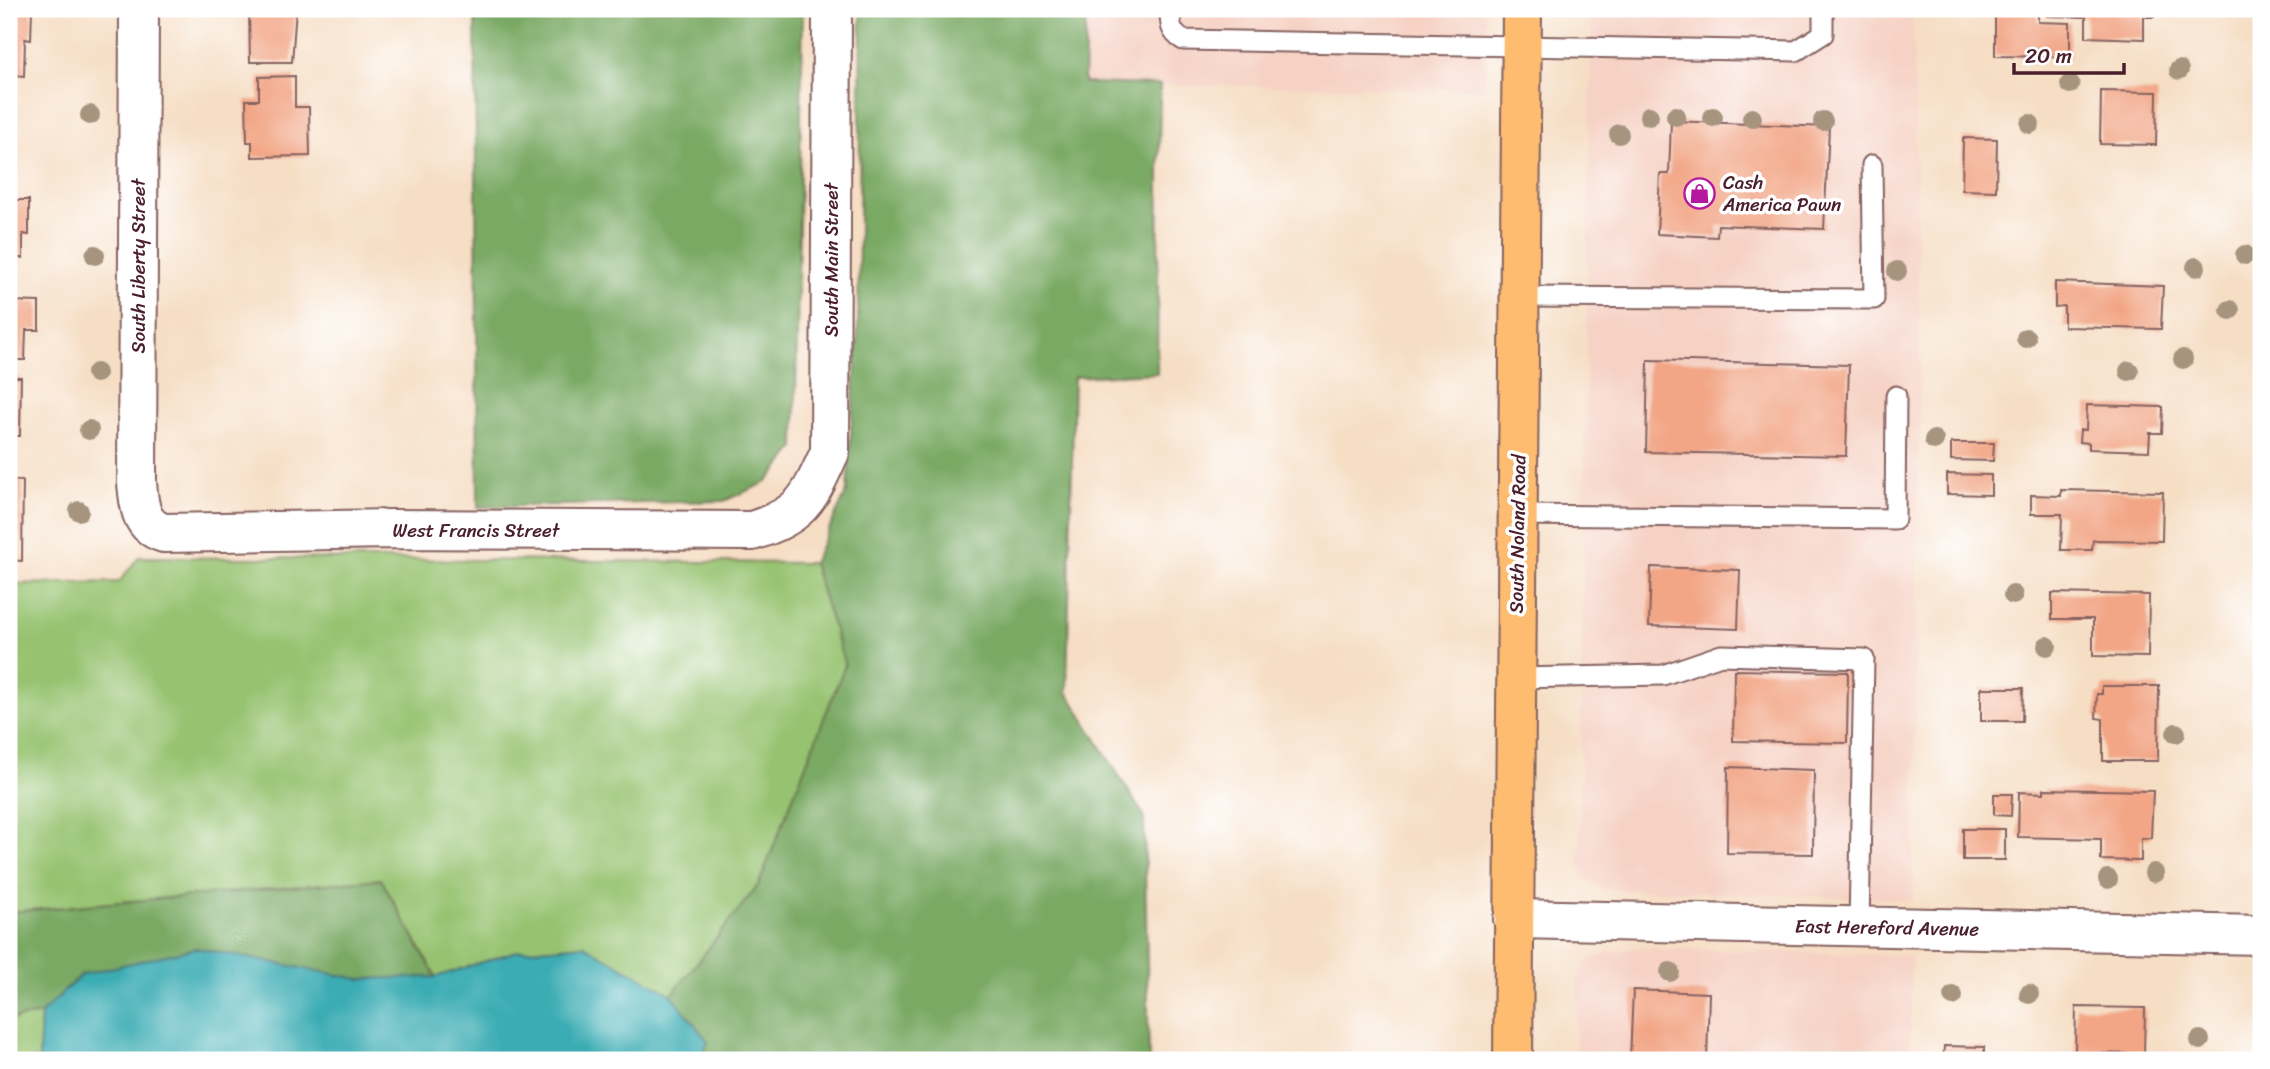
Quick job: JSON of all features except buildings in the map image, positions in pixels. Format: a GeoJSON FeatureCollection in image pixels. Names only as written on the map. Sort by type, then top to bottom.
{"type":"FeatureCollection","features":[{"type":"Feature","properties":{"kind":"main road","name":"South Noland Road"},"geometry":{"type":"LineString","coordinates":[[1514,1060],[1522,27]]}},
{"type":"Feature","properties":{"kind":"street","name":"South Liberty Street"},"geometry":{"type":"LineString","coordinates":[[139,9],[137,483],[139,507],[145,522]]}},
{"type":"Feature","properties":{"kind":"street","name":"South Main Street"},"geometry":{"type":"LineString","coordinates":[[803,505],[830,452],[832,9]]}},
{"type":"Feature","properties":{"kind":"street","name":"West Francis Street"},"geometry":{"type":"LineString","coordinates":[[145,522],[153,530],[164,533],[392,529],[752,531],[782,522],[803,505]]}},
{"type":"Feature","properties":{"kind":"street","name":"East Hereford Avenue"},"geometry":{"type":"LineString","coordinates":[[1513,919],[2261,935]]}},
{"type":"Feature","properties":{"kind":"lane"},"geometry":{"type":"LineString","coordinates":[[1170,9],[1170,24],[1174,34],[1184,40],[1522,27],[1601,49],[1796,51],[1823,34],[1823,9]]}},
{"type":"Feature","properties":{"kind":"lane"},"geometry":{"type":"LineString","coordinates":[[1519,298],[1874,299],[1872,165]]}},
{"type":"Feature","properties":{"kind":"lane"},"geometry":{"type":"LineString","coordinates":[[1517,515],[1895,519],[1896,396]]}},
{"type":"Feature","properties":{"kind":"lane"},"geometry":{"type":"LineString","coordinates":[[1516,678],[1663,675],[1721,655],[1864,659],[1859,927]]}},
{"type":"Feature","properties":{"kind":"shaded area"},"geometry":{"type":"Polygon","coordinates":[[[1086,9],[1486,9],[1485,89],[1083,84],[1086,9]]]}},
{"type":"Feature","properties":{"kind":"shaded area"},"geometry":{"type":"Polygon","coordinates":[[[1591,9],[1913,9],[1920,360],[1913,900],[1604,889],[1584,879],[1579,857],[1591,9]]]}},
{"type":"Feature","properties":{"kind":"shaded area"},"geometry":{"type":"Polygon","coordinates":[[[1635,948],[1912,955],[1910,1060],[1575,1060],[1577,979],[1584,963],[1606,953],[1635,948]]]}},
{"type":"Feature","properties":{"kind":"green space"},"geometry":{"type":"Polygon","coordinates":[[[475,9],[803,9],[795,448],[767,482],[724,501],[478,507],[475,9]]]}},
{"type":"Feature","properties":{"kind":"green space"},"geometry":{"type":"Polygon","coordinates":[[[861,9],[1086,9],[1084,83],[1160,85],[1157,373],[1074,377],[1067,692],[1144,816],[1149,1060],[699,1060],[708,1042],[672,995],[759,884],[845,665],[813,563],[847,491],[858,332],[861,9]]]}},
{"type":"Feature","properties":{"kind":"green space"},"geometry":{"type":"Polygon","coordinates":[[[139,557],[813,563],[845,665],[759,884],[672,995],[584,945],[517,951],[436,977],[381,879],[9,912],[9,584],[119,582],[139,557]]]}},
{"type":"Feature","properties":{"kind":"green space"},"geometry":{"type":"Polygon","coordinates":[[[381,879],[436,977],[359,979],[196,948],[81,975],[41,1014],[9,1020],[9,912],[381,879]]]}},
{"type":"Feature","properties":{"kind":"green space"},"geometry":{"type":"Polygon","coordinates":[[[41,1014],[39,1060],[9,1060],[9,1020],[41,1014]]]}},
{"type":"Feature","properties":{"kind":"water"},"geometry":{"type":"Polygon","coordinates":[[[584,945],[672,995],[708,1042],[699,1060],[39,1060],[41,1014],[81,975],[196,948],[359,979],[436,977],[517,951],[584,945]]]}},
{"type":"Feature","properties":{"kind":"place","name":"Cash America Pawn"},"geometry":{"type":"Point","coordinates":[1700,193]}}]}
